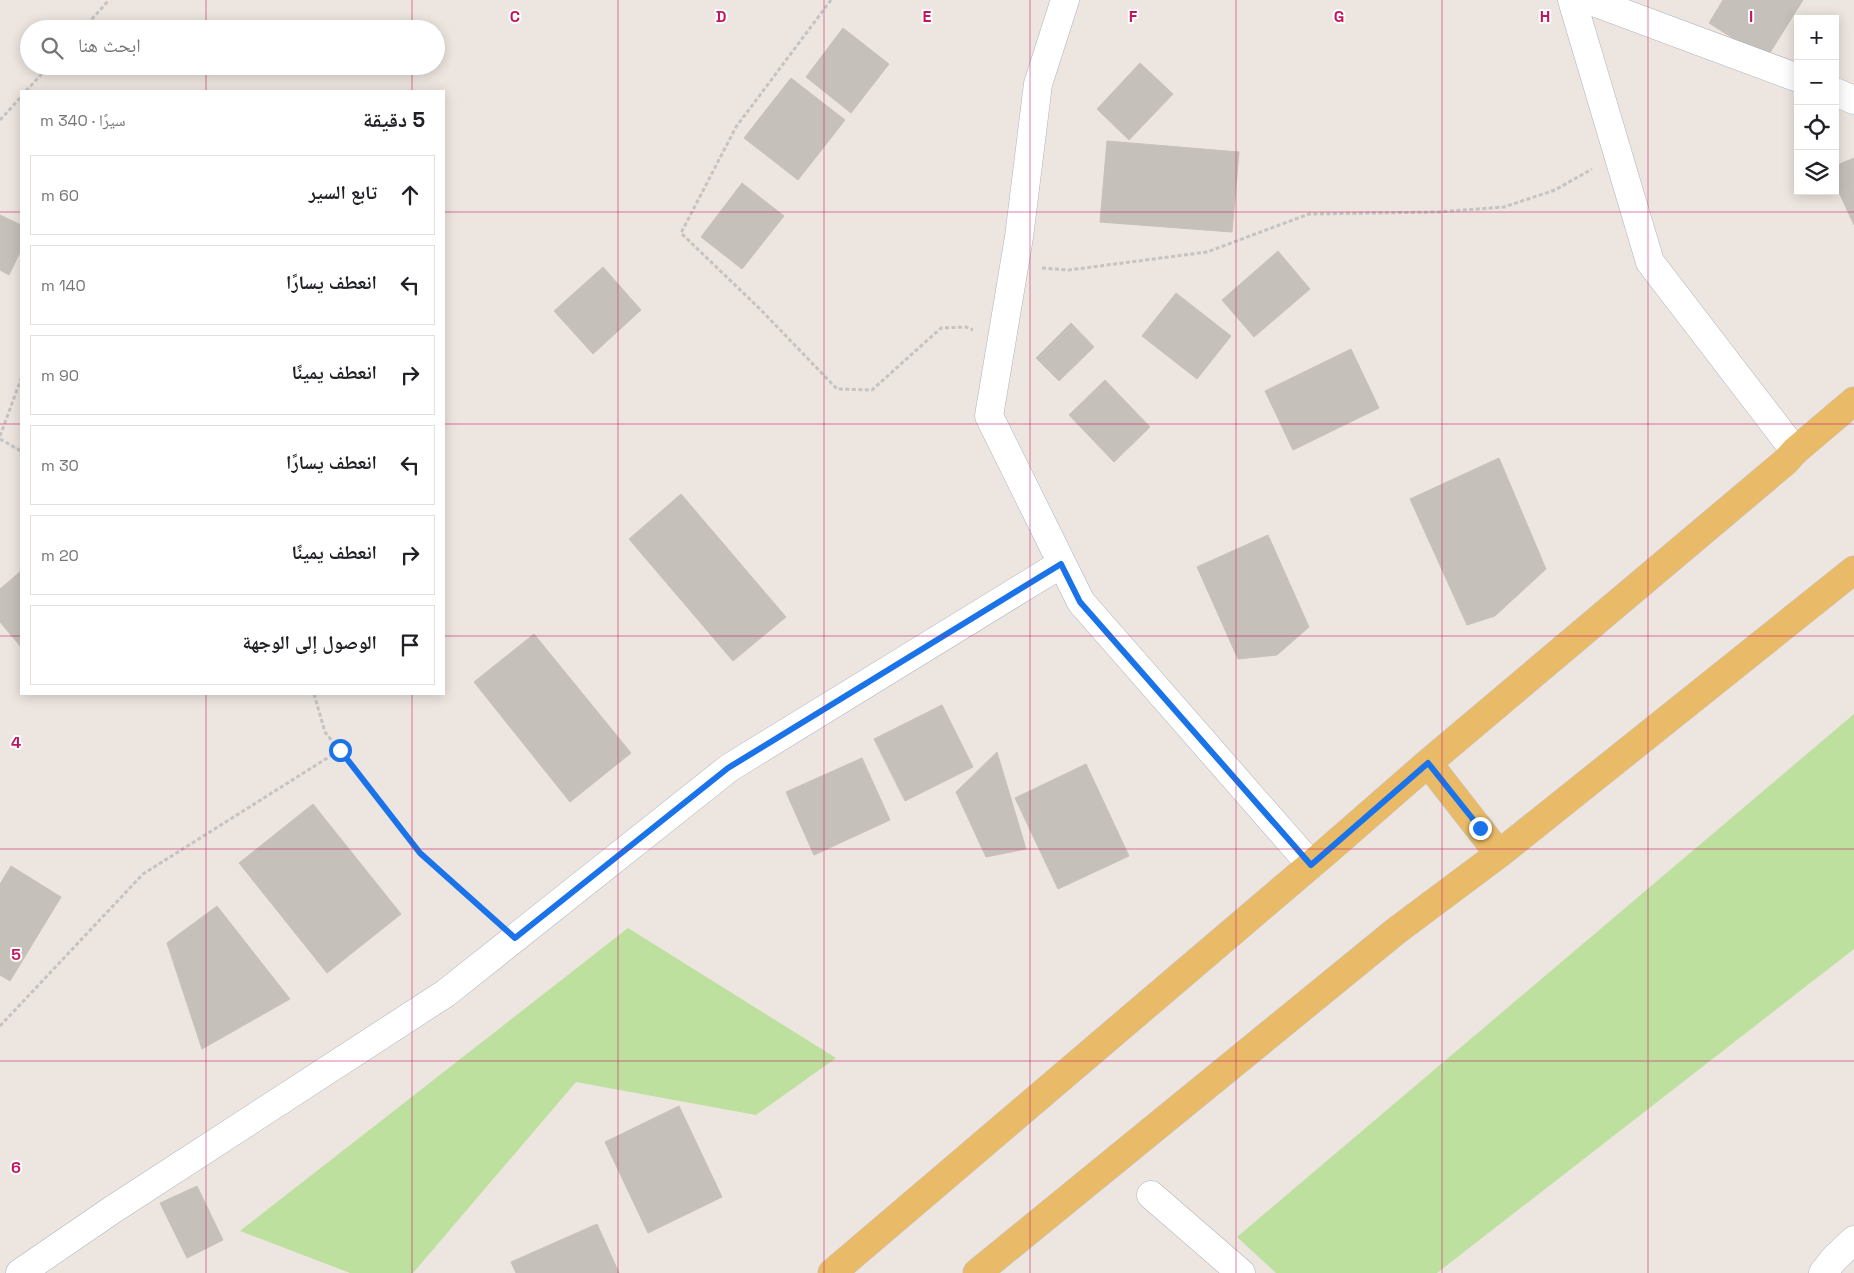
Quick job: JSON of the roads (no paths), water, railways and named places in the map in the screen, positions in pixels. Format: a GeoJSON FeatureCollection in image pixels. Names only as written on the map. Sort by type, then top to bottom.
{"type":"FeatureCollection","features":[{"type":"Feature","properties":{"kind":"main road"},"geometry":{"type":"LineString","coordinates":[[832,1273],[1428,763],[1785,462],[1795,450],[1854,400]]}},
{"type":"Feature","properties":{"kind":"main road"},"geometry":{"type":"LineString","coordinates":[[977,1273],[1396,931],[1499,854],[1854,570]]}},
{"type":"Feature","properties":{"kind":"main road"},"geometry":{"type":"LineString","coordinates":[[1428,763],[1499,854]]}},
{"type":"Feature","properties":{"kind":"street"},"geometry":{"type":"LineString","coordinates":[[1065,0],[1038,84],[1014,266],[989,416],[1080,602],[1311,865]]}},
{"type":"Feature","properties":{"kind":"street"},"geometry":{"type":"LineString","coordinates":[[1572,0],[1650,262],[1795,450]]}},
{"type":"Feature","properties":{"kind":"street"},"geometry":{"type":"LineString","coordinates":[[1588,0],[1794,77]]}},
{"type":"Feature","properties":{"kind":"street"},"geometry":{"type":"LineString","coordinates":[[1839,94],[1854,100]]}},
{"type":"Feature","properties":{"kind":"street"},"geometry":{"type":"LineString","coordinates":[[20,1273],[112,1210],[446,992],[728,768],[1061,564]]}},
{"type":"Feature","properties":{"kind":"street"},"geometry":{"type":"LineString","coordinates":[[1151,1195],[1241,1273]]}},
{"type":"Feature","properties":{"kind":"street"},"geometry":{"type":"LineString","coordinates":[[1823,1273],[1834,1259],[1854,1240]]}}]}
